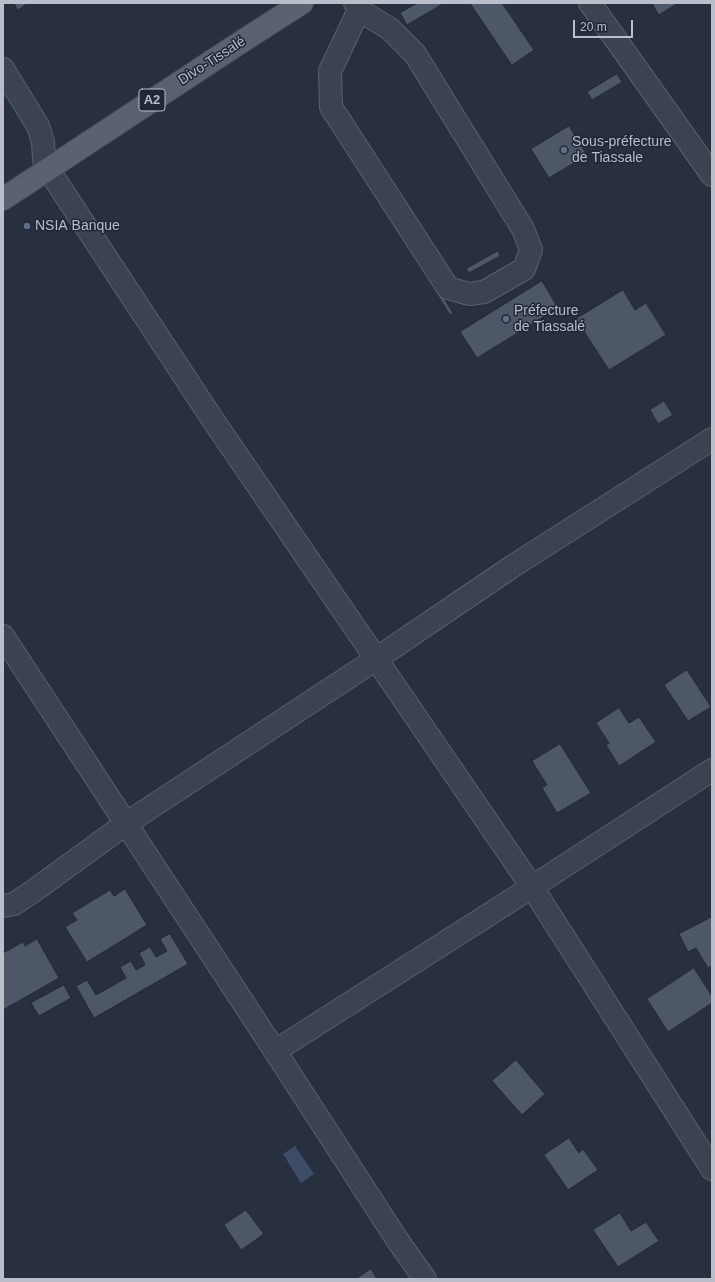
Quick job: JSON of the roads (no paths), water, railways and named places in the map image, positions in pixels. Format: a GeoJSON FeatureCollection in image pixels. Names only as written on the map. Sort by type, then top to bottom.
{"type":"FeatureCollection","features":[{"type":"Feature","properties":{"kind":"main road","name":"Divo-Tissalé"},"geometry":{"type":"LineString","coordinates":[[3,199],[302,3]]}},
{"type":"Feature","properties":{"kind":"street"},"geometry":{"type":"LineString","coordinates":[[590,3],[712,175]]}},
{"type":"Feature","properties":{"kind":"street"},"geometry":{"type":"LineString","coordinates":[[357,6],[390,29],[415,54],[523,229],[531,250],[524,269],[484,292],[469,294],[448,288],[331,107],[330,71],[357,6]]}},
{"type":"Feature","properties":{"kind":"street"},"geometry":{"type":"LineString","coordinates":[[3,69],[38,126],[44,142],[44,159],[48,169],[213,420],[532,887],[712,1169]]}},
{"type":"Feature","properties":{"kind":"street"},"geometry":{"type":"LineString","coordinates":[[3,906],[14,904],[127,823],[376,659],[513,566],[712,439]]}},
{"type":"Feature","properties":{"kind":"street"},"geometry":{"type":"LineString","coordinates":[[3,636],[276,1051],[398,1242],[425,1279]]}},
{"type":"Feature","properties":{"kind":"street"},"geometry":{"type":"LineString","coordinates":[[276,1051],[712,770]]}},
{"type":"Feature","properties":{"kind":"water"},"geometry":{"type":"Polygon","coordinates":[[[295,1146],[314,1174],[301,1183],[283,1154],[295,1146]]]}},
{"type":"Feature","properties":{"kind":"place","name":"Sous-préfecture de Tiassale"},"geometry":{"type":"Point","coordinates":[564,150]}},
{"type":"Feature","properties":{"kind":"place","name":"NSIA Banque"},"geometry":{"type":"Point","coordinates":[27,226]}},
{"type":"Feature","properties":{"kind":"place","name":"Préfecture de Tiassalé"},"geometry":{"type":"Point","coordinates":[506,319]}}]}
